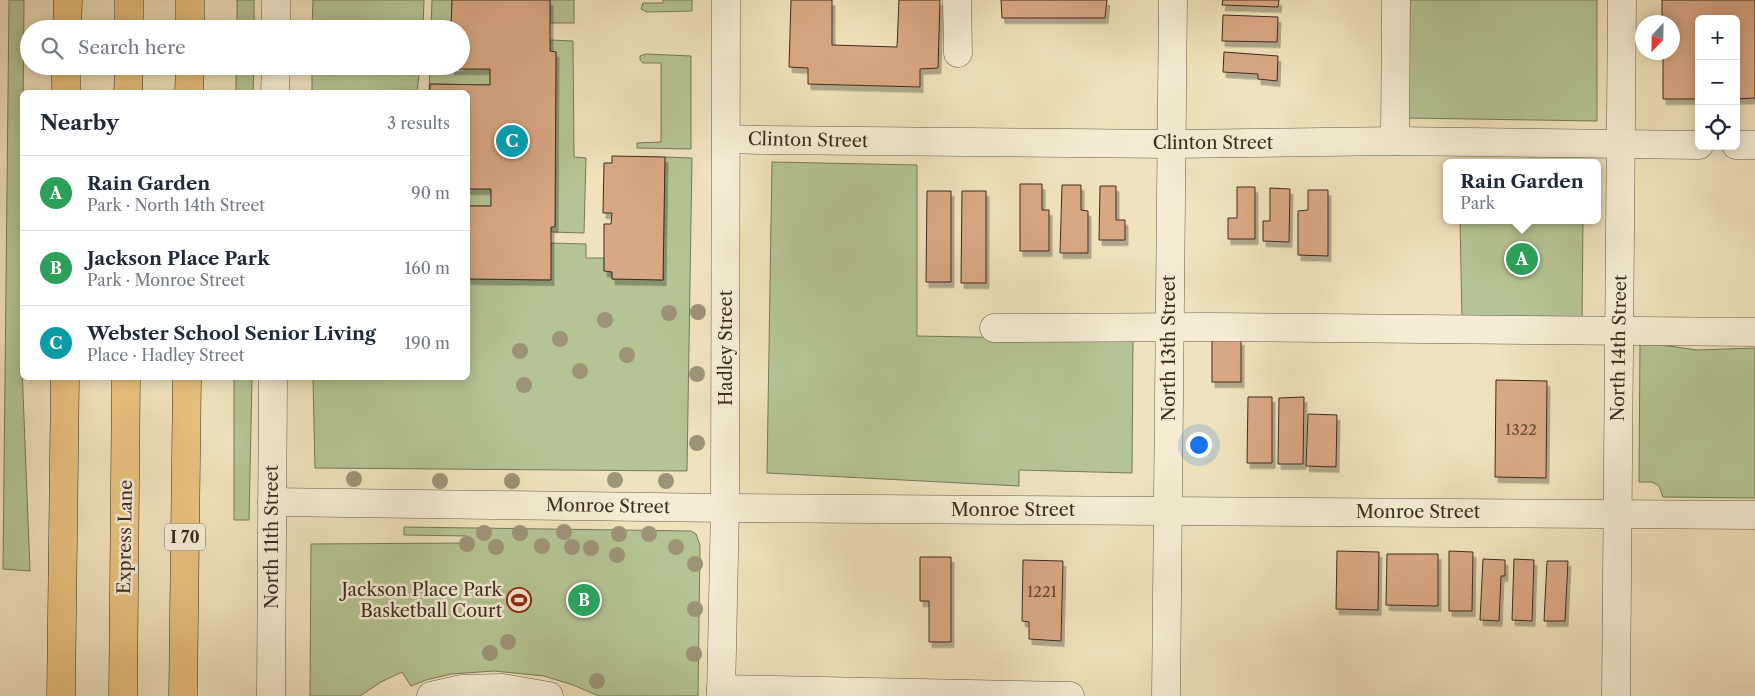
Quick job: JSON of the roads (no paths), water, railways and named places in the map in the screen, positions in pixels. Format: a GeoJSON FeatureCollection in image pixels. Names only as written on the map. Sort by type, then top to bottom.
{"type":"FeatureCollection","features":[{"type":"Feature","properties":{"kind":"highway"},"geometry":{"type":"LineString","coordinates":[[67,20],[68,0]]}},
{"type":"Feature","properties":{"kind":"highway"},"geometry":{"type":"LineString","coordinates":[[129,0],[129,20]]}},
{"type":"Feature","properties":{"kind":"highway"},"geometry":{"type":"LineString","coordinates":[[190,0],[190,20]]}},
{"type":"Feature","properties":{"kind":"highway"},"geometry":{"type":"LineString","coordinates":[[66,75],[66,90]]}},
{"type":"Feature","properties":{"kind":"highway"},"geometry":{"type":"LineString","coordinates":[[128,75],[128,90]]}},
{"type":"Feature","properties":{"kind":"highway"},"geometry":{"type":"LineString","coordinates":[[190,75],[190,90]]}},
{"type":"Feature","properties":{"kind":"highway"},"geometry":{"type":"LineString","coordinates":[[61,696],[65,380]]}},
{"type":"Feature","properties":{"kind":"highway","name":"Express Lane"},"geometry":{"type":"LineString","coordinates":[[123,696],[126,380]]}},
{"type":"Feature","properties":{"kind":"highway","name":"I 70"},"geometry":{"type":"LineString","coordinates":[[183,696],[187,380]]}},
{"type":"Feature","properties":{"kind":"street"},"geometry":{"type":"LineString","coordinates":[[276,0],[276,20]]}},
{"type":"Feature","properties":{"kind":"street","name":"Hadley Street"},"geometry":{"type":"LineString","coordinates":[[721,692],[725,508],[726,0]]}},
{"type":"Feature","properties":{"kind":"street"},"geometry":{"type":"LineString","coordinates":[[957,0],[958,53]]}},
{"type":"Feature","properties":{"kind":"street","name":"North 13th Street"},"geometry":{"type":"LineString","coordinates":[[1166,696],[1173,0]]}},
{"type":"Feature","properties":{"kind":"street"},"geometry":{"type":"LineString","coordinates":[[1395,141],[1396,0]]}},
{"type":"Feature","properties":{"kind":"street","name":"North 14th Street"},"geometry":{"type":"LineString","coordinates":[[1616,696],[1622,0]]}},
{"type":"Feature","properties":{"kind":"street"},"geometry":{"type":"LineString","coordinates":[[276,75],[276,90]]}},
{"type":"Feature","properties":{"kind":"street","name":"Clinton Street"},"geometry":{"type":"LineString","coordinates":[[726,139],[1171,144],[1395,141],[1695,145]]}},
{"type":"Feature","properties":{"kind":"street"},"geometry":{"type":"LineString","coordinates":[[1740,145],[1755,145]]}},
{"type":"Feature","properties":{"kind":"street"},"geometry":{"type":"LineString","coordinates":[[994,328],[1169,326],[1755,332]]}},
{"type":"Feature","properties":{"kind":"street","name":"North 11th Street"},"geometry":{"type":"LineString","coordinates":[[271,696],[273,380]]}},
{"type":"Feature","properties":{"kind":"street","name":"Monroe Street"},"geometry":{"type":"LineString","coordinates":[[272,502],[725,508],[1755,515]]}},
{"type":"Feature","properties":{"kind":"street"},"geometry":{"type":"LineString","coordinates":[[431,696],[462,689],[502,688],[549,696]]}},
{"type":"Feature","properties":{"kind":"street"},"geometry":{"type":"LineString","coordinates":[[721,692],[1070,696]]}},
{"type":"Feature","properties":{"kind":"place","name":"Webster School Senior Living"},"geometry":{"type":"Point","coordinates":[512,141]}},
{"type":"Feature","properties":{"kind":"place","name":"Rain Garden"},"geometry":{"type":"Point","coordinates":[1522,259]}},
{"type":"Feature","properties":{"kind":"place","name":"Jackson Place Park Basketball Court"},"geometry":{"type":"Point","coordinates":[519,600]}},
{"type":"Feature","properties":{"kind":"place","name":"Jackson Place Park"},"geometry":{"type":"Point","coordinates":[584,600]}}]}
